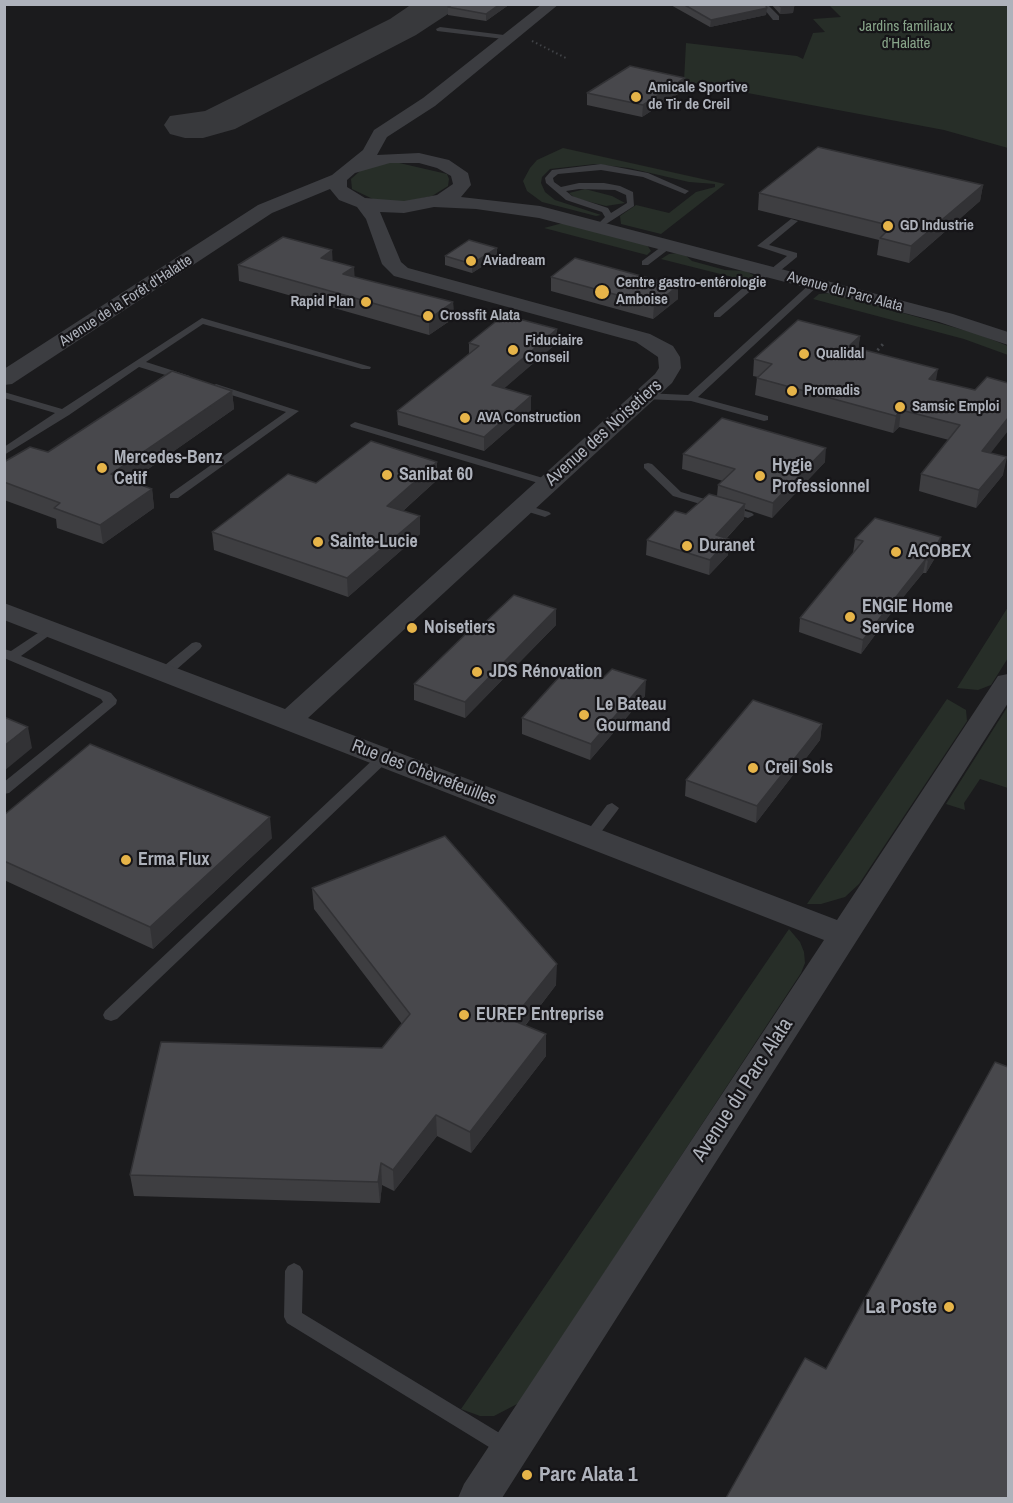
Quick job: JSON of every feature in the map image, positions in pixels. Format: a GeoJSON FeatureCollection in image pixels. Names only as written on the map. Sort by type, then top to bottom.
{"type":"FeatureCollection","features":[{"type":"Feature","properties":{"kind":"street"},"geometry":{"type":"LineString","coordinates":[[418,158],[402,148],[395,138],[397,128],[552,4]]}},
{"type":"Feature","properties":{"kind":"street"},"geometry":{"type":"LineString","coordinates":[[358,164],[370,153],[380,134],[404,121]]}},
{"type":"Feature","properties":{"kind":"street"},"geometry":{"type":"LineString","coordinates":[[358,164],[390,158],[418,158]]}},
{"type":"Feature","properties":{"kind":"street","name":"Avenue du Parc Alata"},"geometry":{"type":"LineString","coordinates":[[418,158],[443,164],[477,190],[540,212]]}},
{"type":"Feature","properties":{"kind":"street","name":"Avenue de la Forêt d'Halatte"},"geometry":{"type":"LineString","coordinates":[[4,379],[273,205],[338,179],[345,171],[358,164]]}},
{"type":"Feature","properties":{"kind":"street"},"geometry":{"type":"LineString","coordinates":[[385,240],[389,229],[398,219],[458,190],[462,185],[461,176]]}},
{"type":"Feature","properties":{"kind":"street","name":"Avenue des Noisetiers"},"geometry":{"type":"LineString","coordinates":[[289,721],[664,378],[670,368],[669,357],[652,341],[409,275],[392,264],[385,240],[373,213],[338,188],[338,179]]}},
{"type":"Feature","properties":{"kind":"street","name":"Avenue du Parc Alata"},"geometry":{"type":"LineString","coordinates":[[357,201],[390,207],[476,203],[604,222],[668,246],[961,322],[1008,339]]}},
{"type":"Feature","properties":{"kind":"street","name":"Avenue de la Forêt d'Halatte"},"geometry":{"type":"LineString","coordinates":[[247,223],[275,210],[294,205],[357,201]]}},
{"type":"Feature","properties":{"kind":"street","name":"Rue des Chèvrefeuilles"},"geometry":{"type":"LineString","coordinates":[[4,611],[844,935]]}},
{"type":"Feature","properties":{"kind":"street","name":"Avenue du Parc Alata"},"geometry":{"type":"LineString","coordinates":[[478,1498],[1008,682]]}},
{"type":"Feature","properties":{"kind":"lane"},"geometry":{"type":"LineString","coordinates":[[763,4],[776,18]]}},
{"type":"Feature","properties":{"kind":"lane"},"geometry":{"type":"LineString","coordinates":[[440,29],[513,37]]}},
{"type":"Feature","properties":{"kind":"lane"},"geometry":{"type":"LineString","coordinates":[[604,222],[605,210],[578,202],[550,183],[549,178],[555,172],[601,167],[645,175],[685,191]]}},
{"type":"Feature","properties":{"kind":"lane"},"geometry":{"type":"LineString","coordinates":[[559,190],[592,185],[625,191],[632,199],[631,204],[604,222]]}},
{"type":"Feature","properties":{"kind":"lane"},"geometry":{"type":"LineString","coordinates":[[717,315],[794,255],[762,246],[794,220]]}},
{"type":"Feature","properties":{"kind":"lane"},"geometry":{"type":"LineString","coordinates":[[645,263],[668,246]]}},
{"type":"Feature","properties":{"kind":"lane"},"geometry":{"type":"LineString","coordinates":[[691,398],[815,284]]}},
{"type":"Feature","properties":{"kind":"lane"},"geometry":{"type":"LineString","coordinates":[[4,452],[202,321],[366,367]]}},
{"type":"Feature","properties":{"kind":"lane"},"geometry":{"type":"LineString","coordinates":[[138,363],[294,411],[174,496]]}},
{"type":"Feature","properties":{"kind":"lane"},"geometry":{"type":"LineString","coordinates":[[4,395],[64,413]]}},
{"type":"Feature","properties":{"kind":"lane"},"geometry":{"type":"LineString","coordinates":[[644,396],[691,398],[764,418]]}},
{"type":"Feature","properties":{"kind":"lane"},"geometry":{"type":"LineString","coordinates":[[355,425],[549,483]]}},
{"type":"Feature","properties":{"kind":"lane"},"geometry":{"type":"LineString","coordinates":[[648,466],[677,494],[748,515]]}},
{"type":"Feature","properties":{"kind":"lane"},"geometry":{"type":"LineString","coordinates":[[523,507],[545,514]]}},
{"type":"Feature","properties":{"kind":"lane"},"geometry":{"type":"LineString","coordinates":[[8,654],[50,629]]}},
{"type":"Feature","properties":{"kind":"lane"},"geometry":{"type":"LineString","coordinates":[[164,672],[196,646]]}},
{"type":"Feature","properties":{"kind":"lane"},"geometry":{"type":"LineString","coordinates":[[4,790],[109,704],[110,700],[106,696],[8,654]]}},
{"type":"Feature","properties":{"kind":"lane"},"geometry":{"type":"LineString","coordinates":[[111,1015],[384,757]]}},
{"type":"Feature","properties":{"kind":"lane"},"geometry":{"type":"LineString","coordinates":[[590,837],[612,808]]}},
{"type":"Feature","properties":{"kind":"lane"},"geometry":{"type":"LineString","coordinates":[[294,1271],[293,1317],[510,1450]]}},
{"type":"Feature","properties":{"kind":"path"},"geometry":{"type":"LineString","coordinates":[[513,37],[525,38],[566,58]]}},
{"type":"Feature","properties":{"kind":"path"},"geometry":{"type":"LineString","coordinates":[[884,343],[874,354],[884,357]]}},
{"type":"Feature","properties":{"kind":"green space","name":"Jardins familiaux d’Halatte"},"geometry":{"type":"Polygon","coordinates":[[[829,5],[1008,5],[1008,148],[944,130],[684,81],[686,43],[797,56],[803,59],[813,33],[825,32],[813,19],[841,17],[829,5]]]}},
{"type":"Feature","properties":{"kind":"green space"},"geometry":{"type":"Polygon","coordinates":[[[563,148],[725,184],[661,234],[621,224],[620,216],[636,205],[669,213],[696,192],[715,187],[715,184],[689,182],[629,168],[595,164],[550,169],[542,177],[541,183],[545,192],[555,200],[601,215],[596,216],[542,202],[527,191],[523,181],[530,168],[537,160],[563,148]]]}},
{"type":"Feature","properties":{"kind":"green space"},"geometry":{"type":"Polygon","coordinates":[[[395,162],[447,174],[448,186],[432,196],[404,202],[375,200],[352,189],[351,179],[360,171],[373,165],[395,162]]]}},
{"type":"Feature","properties":{"kind":"green space"},"geometry":{"type":"Polygon","coordinates":[[[585,189],[612,196],[625,203],[606,206],[575,198],[569,193],[585,189]]]}},
{"type":"Feature","properties":{"kind":"green space"},"geometry":{"type":"Polygon","coordinates":[[[563,223],[647,245],[651,251],[647,255],[544,228],[563,223]]]}},
{"type":"Feature","properties":{"kind":"green space"},"geometry":{"type":"Polygon","coordinates":[[[669,254],[684,254],[692,261],[725,270],[746,271],[753,277],[748,281],[661,259],[669,254]]]}},
{"type":"Feature","properties":{"kind":"green space"},"geometry":{"type":"Polygon","coordinates":[[[831,293],[978,334],[1008,346],[1008,355],[964,339],[813,299],[819,294],[831,293]]]}},
{"type":"Feature","properties":{"kind":"green space"},"geometry":{"type":"Polygon","coordinates":[[[1008,607],[1008,658],[991,685],[978,690],[957,688],[1008,607]]]}},
{"type":"Feature","properties":{"kind":"green space"},"geometry":{"type":"Polygon","coordinates":[[[947,699],[966,710],[967,721],[859,884],[845,897],[821,904],[807,904],[947,699]]]}},
{"type":"Feature","properties":{"kind":"green space"},"geometry":{"type":"Polygon","coordinates":[[[1008,706],[1008,788],[980,779],[964,803],[965,810],[946,804],[1008,706]]]}},
{"type":"Feature","properties":{"kind":"green space"},"geometry":{"type":"Polygon","coordinates":[[[789,929],[800,942],[804,952],[805,963],[801,973],[519,1403],[494,1416],[480,1416],[461,1409],[789,929]]]}},
{"type":"Feature","properties":{"kind":"building"},"geometry":{"type":"Polygon","coordinates":[[[453,4],[500,4],[486,14],[448,7],[453,4]]]}},
{"type":"Feature","properties":{"kind":"building"},"geometry":{"type":"Polygon","coordinates":[[[683,4],[765,4],[767,8],[711,20],[683,4]]]}},
{"type":"Feature","properties":{"kind":"building"},"geometry":{"type":"Polygon","coordinates":[[[778,4],[792,4],[794,6],[781,7],[778,4]]]}},
{"type":"Feature","properties":{"kind":"building"},"geometry":{"type":"Polygon","coordinates":[[[630,66],[685,78],[643,105],[587,93],[630,66]]]}},
{"type":"Feature","properties":{"kind":"building","name":"GD Industrie"},"geometry":{"type":"Polygon","coordinates":[[[818,147],[983,185],[911,246],[880,238],[892,226],[759,193],[818,147]]]}},
{"type":"Feature","properties":{"kind":"building"},"geometry":{"type":"Polygon","coordinates":[[[283,237],[332,250],[321,258],[354,267],[343,274],[453,302],[429,319],[238,265],[283,237]]]}},
{"type":"Feature","properties":{"kind":"building"},"geometry":{"type":"Polygon","coordinates":[[[469,240],[497,248],[472,264],[445,256],[469,240]]]}},
{"type":"Feature","properties":{"kind":"building"},"geometry":{"type":"Polygon","coordinates":[[[575,258],[678,286],[654,305],[551,277],[575,258]]]}},
{"type":"Feature","properties":{"kind":"building"},"geometry":{"type":"Polygon","coordinates":[[[504,315],[557,329],[492,385],[531,396],[484,437],[397,411],[479,346],[469,343],[504,315]]]}},
{"type":"Feature","properties":{"kind":"building"},"geometry":{"type":"Polygon","coordinates":[[[798,320],[860,336],[849,346],[938,369],[929,379],[975,390],[987,377],[1008,383],[1008,418],[982,451],[1007,457],[979,490],[921,474],[960,425],[901,410],[896,416],[757,378],[772,364],[754,359],[798,320]]]}},
{"type":"Feature","properties":{"kind":"building","name":"Mercedes-Benz Cetif"},"geometry":{"type":"Polygon","coordinates":[[[172,371],[232,391],[111,474],[152,489],[100,525],[54,508],[60,503],[4,482],[4,462],[30,447],[48,452],[172,371]]]}},
{"type":"Feature","properties":{"kind":"building","name":"Hygie Professionnel"},"geometry":{"type":"Polygon","coordinates":[[[722,418],[826,448],[773,503],[718,485],[735,469],[683,454],[722,418]]]}},
{"type":"Feature","properties":{"kind":"building"},"geometry":{"type":"Polygon","coordinates":[[[371,441],[437,462],[387,506],[420,516],[347,578],[212,532],[288,474],[316,483],[371,441]]]}},
{"type":"Feature","properties":{"kind":"building"},"geometry":{"type":"Polygon","coordinates":[[[709,494],[745,504],[716,535],[729,539],[710,560],[647,540],[675,511],[686,514],[709,494]]]}},
{"type":"Feature","properties":{"kind":"building"},"geometry":{"type":"Polygon","coordinates":[[[875,518],[941,537],[928,560],[926,559],[863,640],[800,618],[863,541],[855,539],[875,518]]]}},
{"type":"Feature","properties":{"kind":"building","name":"JDS Rénovation"},"geometry":{"type":"Polygon","coordinates":[[[514,595],[556,609],[465,702],[414,684],[474,626],[479,628],[514,595]]]}},
{"type":"Feature","properties":{"kind":"building","name":"Le Bateau Gourmand"},"geometry":{"type":"Polygon","coordinates":[[[569,666],[603,678],[612,669],[646,680],[591,744],[522,718],[569,666]]]}},
{"type":"Feature","properties":{"kind":"building","name":"Creil Sols"},"geometry":{"type":"Polygon","coordinates":[[[753,700],[822,724],[757,806],[686,780],[753,700]]]}},
{"type":"Feature","properties":{"kind":"building"},"geometry":{"type":"Polygon","coordinates":[[[4,717],[28,727],[4,746],[4,717]]]}},
{"type":"Feature","properties":{"kind":"building","name":"Erma Flux"},"geometry":{"type":"Polygon","coordinates":[[[90,744],[270,817],[150,927],[4,861],[4,815],[90,744]]]}},
{"type":"Feature","properties":{"kind":"building","name":"EUREP Entreprise"},"geometry":{"type":"Polygon","coordinates":[[[445,836],[557,964],[512,1020],[546,1034],[470,1132],[436,1115],[393,1170],[381,1163],[378,1182],[130,1175],[161,1042],[382,1048],[410,1014],[312,888],[445,836]]]}},
{"type":"Feature","properties":{"kind":"building","name":"La Poste"},"geometry":{"type":"Polygon","coordinates":[[[995,1062],[1008,1067],[1008,1498],[726,1498],[805,1358],[826,1369],[995,1062]]]}},
{"type":"Feature","properties":{"kind":"taxiway"},"geometry":{"type":"LineString","coordinates":[[185,125],[203,125],[220,120],[403,27],[438,4]]}},
{"type":"Feature","properties":{"kind":"place","name":"Amicale Sportive de Tir de Creil"},"geometry":{"type":"Point","coordinates":[636,97]}},
{"type":"Feature","properties":{"kind":"place","name":"GD Industrie"},"geometry":{"type":"Point","coordinates":[888,226]}},
{"type":"Feature","properties":{"kind":"place","name":"Aviadream"},"geometry":{"type":"Point","coordinates":[471,261]}},
{"type":"Feature","properties":{"kind":"place","name":"Centre gastro-entérologie Amboise"},"geometry":{"type":"Point","coordinates":[602,292]}},
{"type":"Feature","properties":{"kind":"place","name":"Rapid Plan"},"geometry":{"type":"Point","coordinates":[366,302]}},
{"type":"Feature","properties":{"kind":"place","name":"Crossfit Alata"},"geometry":{"type":"Point","coordinates":[428,316]}},
{"type":"Feature","properties":{"kind":"place","name":"Fiduciaire Conseil"},"geometry":{"type":"Point","coordinates":[513,350]}},
{"type":"Feature","properties":{"kind":"place","name":"Qualidal"},"geometry":{"type":"Point","coordinates":[804,354]}},
{"type":"Feature","properties":{"kind":"place","name":"Promadis"},"geometry":{"type":"Point","coordinates":[792,391]}},
{"type":"Feature","properties":{"kind":"place","name":"Samsic Emploi"},"geometry":{"type":"Point","coordinates":[900,407]}},
{"type":"Feature","properties":{"kind":"place","name":"AVA Construction"},"geometry":{"type":"Point","coordinates":[465,418]}},
{"type":"Feature","properties":{"kind":"place","name":"Mercedes-Benz Cetif"},"geometry":{"type":"Point","coordinates":[102,468]}},
{"type":"Feature","properties":{"kind":"place","name":"Sanibat 60"},"geometry":{"type":"Point","coordinates":[387,475]}},
{"type":"Feature","properties":{"kind":"place","name":"Hygie Professionnel"},"geometry":{"type":"Point","coordinates":[760,476]}},
{"type":"Feature","properties":{"kind":"place","name":"Sainte-Lucie"},"geometry":{"type":"Point","coordinates":[318,542]}},
{"type":"Feature","properties":{"kind":"place","name":"Duranet"},"geometry":{"type":"Point","coordinates":[687,546]}},
{"type":"Feature","properties":{"kind":"place","name":"ACOBEX"},"geometry":{"type":"Point","coordinates":[896,552]}},
{"type":"Feature","properties":{"kind":"place","name":"ENGIE Home Service"},"geometry":{"type":"Point","coordinates":[850,617]}},
{"type":"Feature","properties":{"kind":"place","name":"Noisetiers"},"geometry":{"type":"Point","coordinates":[412,628]}},
{"type":"Feature","properties":{"kind":"place","name":"JDS Rénovation"},"geometry":{"type":"Point","coordinates":[477,672]}},
{"type":"Feature","properties":{"kind":"place","name":"Le Bateau Gourmand"},"geometry":{"type":"Point","coordinates":[584,715]}},
{"type":"Feature","properties":{"kind":"place","name":"Creil Sols"},"geometry":{"type":"Point","coordinates":[753,768]}},
{"type":"Feature","properties":{"kind":"place","name":"Erma Flux"},"geometry":{"type":"Point","coordinates":[126,860]}},
{"type":"Feature","properties":{"kind":"place","name":"EUREP Entreprise"},"geometry":{"type":"Point","coordinates":[464,1015]}},
{"type":"Feature","properties":{"kind":"place","name":"La Poste"},"geometry":{"type":"Point","coordinates":[949,1307]}},
{"type":"Feature","properties":{"kind":"place","name":"Parc Alata 1"},"geometry":{"type":"Point","coordinates":[527,1475]}}]}
